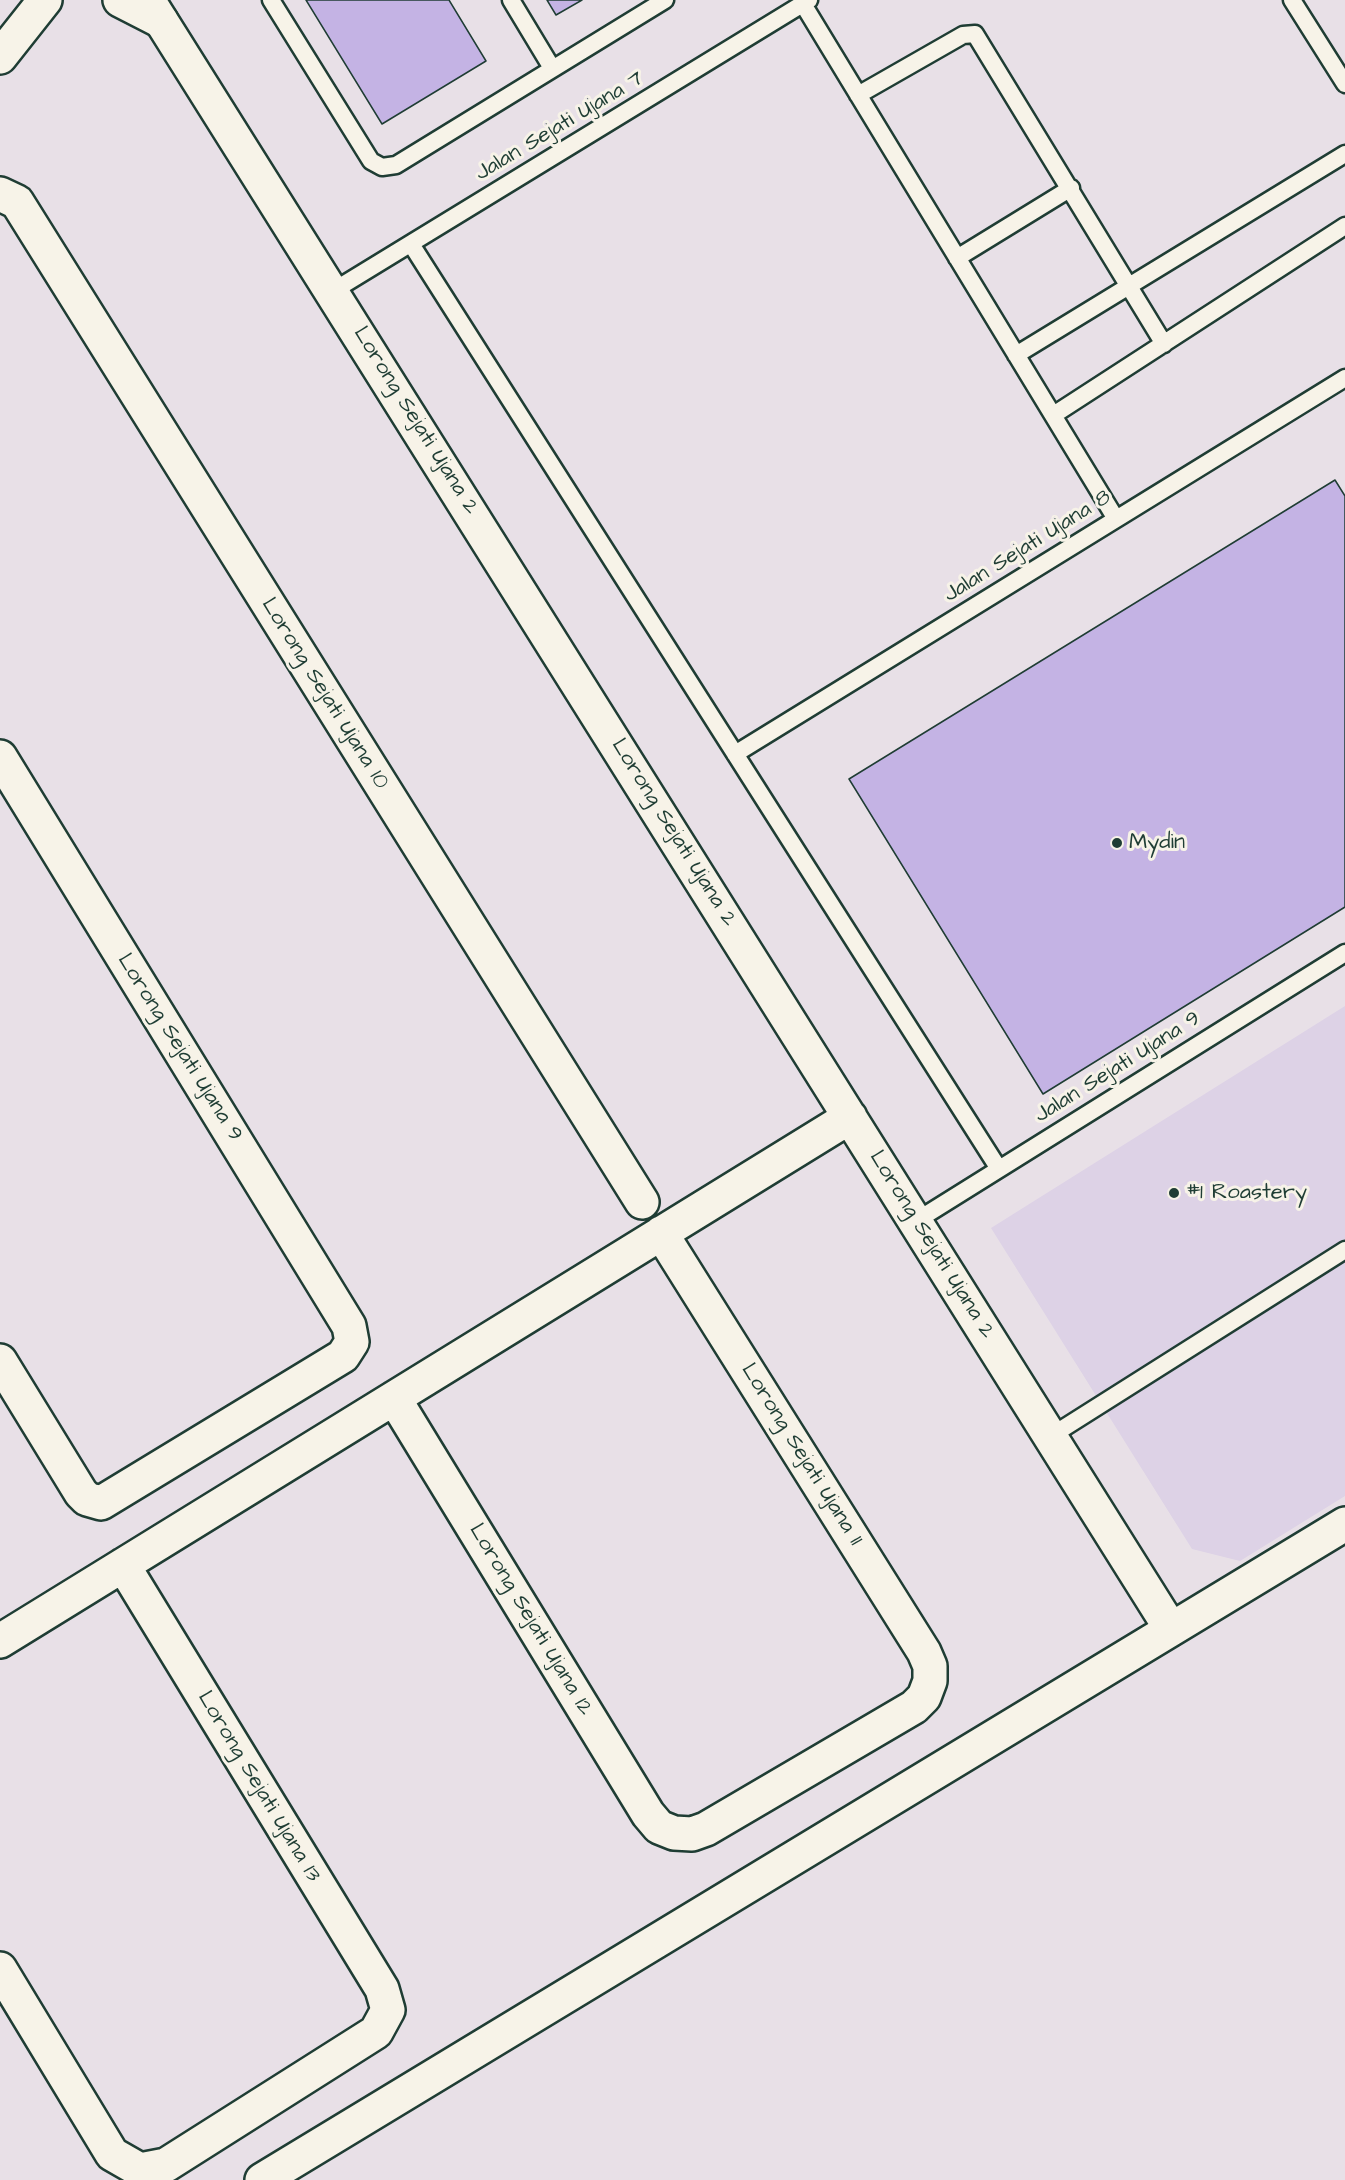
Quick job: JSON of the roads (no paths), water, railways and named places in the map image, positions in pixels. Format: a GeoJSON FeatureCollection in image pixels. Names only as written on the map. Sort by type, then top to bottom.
{"type":"FeatureCollection","features":[{"type":"Feature","properties":{"kind":"street"},"geometry":{"type":"LineString","coordinates":[[0,57],[28,13],[45,0]]}},
{"type":"Feature","properties":{"kind":"street"},"geometry":{"type":"LineString","coordinates":[[120,0],[161,15]]}},
{"type":"Feature","properties":{"kind":"street","name":"Lorong Sejati Ujana 2"},"geometry":{"type":"LineString","coordinates":[[161,15],[1171,1629]]}},
{"type":"Feature","properties":{"kind":"street","name":"Lorong Sejati Ujana 10"},"geometry":{"type":"LineString","coordinates":[[0,194],[17,202],[642,1202]]}},
{"type":"Feature","properties":{"kind":"street","name":"Lorong Sejati Ujana 9"},"geometry":{"type":"LineString","coordinates":[[0,757],[349,1326],[352,1342],[343,1356],[110,1500],[101,1503],[94,1502],[81,1493],[0,1362]]}},
{"type":"Feature","properties":{"kind":"street"},"geometry":{"type":"LineString","coordinates":[[0,1641],[850,1117]]}},
{"type":"Feature","properties":{"kind":"street","name":"Lorong Sejati Ujana 11"},"geometry":{"type":"LineString","coordinates":[[661,1233],[924,1652],[930,1666],[930,1681],[924,1697],[914,1707],[706,1829],[692,1834],[674,1833]]}},
{"type":"Feature","properties":{"kind":"street","name":"Lorong Sejati Ujana 12"},"geometry":{"type":"LineString","coordinates":[[394,1398],[648,1814],[659,1827],[674,1833]]}},
{"type":"Feature","properties":{"kind":"street"},"geometry":{"type":"LineString","coordinates":[[262,2180],[1345,1524]]}},
{"type":"Feature","properties":{"kind":"street","name":"Lorong Sejati Ujana 13"},"geometry":{"type":"LineString","coordinates":[[0,1969],[112,2154],[140,2170],[166,2165],[376,2032],[388,2010],[382,1989],[123,1565]]}},
{"type":"Feature","properties":{"kind":"lane"},"geometry":{"type":"LineString","coordinates":[[270,0],[371,161],[382,167],[396,165],[664,0]]}},
{"type":"Feature","properties":{"kind":"lane"},"geometry":{"type":"LineString","coordinates":[[511,0],[552,68]]}},
{"type":"Feature","properties":{"kind":"lane"},"geometry":{"type":"LineString","coordinates":[[1292,0],[1345,84]]}},
{"type":"Feature","properties":{"kind":"lane"},"geometry":{"type":"LineString","coordinates":[[806,2],[858,96],[1016,355],[1055,414],[1116,519]]}},
{"type":"Feature","properties":{"kind":"lane","name":"Jalan Sejati Ujana 7"},"geometry":{"type":"LineString","coordinates":[[333,291],[806,2]]}},
{"type":"Feature","properties":{"kind":"lane"},"geometry":{"type":"LineString","coordinates":[[858,96],[963,35],[975,34],[1071,188],[1164,344]]}},
{"type":"Feature","properties":{"kind":"lane"},"geometry":{"type":"LineString","coordinates":[[1016,355],[1345,154]]}},
{"type":"Feature","properties":{"kind":"lane"},"geometry":{"type":"LineString","coordinates":[[957,258],[1071,188]]}},
{"type":"Feature","properties":{"kind":"lane"},"geometry":{"type":"LineString","coordinates":[[1055,414],[1345,226]]}},
{"type":"Feature","properties":{"kind":"lane"},"geometry":{"type":"LineString","coordinates":[[411,244],[999,1169]]}},
{"type":"Feature","properties":{"kind":"lane","name":"Jalan Sejati Ujana 8"},"geometry":{"type":"LineString","coordinates":[[735,754],[1345,378]]}},
{"type":"Feature","properties":{"kind":"lane","name":"Jalan Sejati Ujana 9"},"geometry":{"type":"LineString","coordinates":[[916,1221],[1345,953]]}},
{"type":"Feature","properties":{"kind":"lane"},"geometry":{"type":"LineString","coordinates":[[1051,1436],[1345,1250]]}},
{"type":"Feature","properties":{"kind":"place","name":"Mydin"},"geometry":{"type":"Point","coordinates":[1117,843]}},
{"type":"Feature","properties":{"kind":"place","name":"#1 Roastery"},"geometry":{"type":"Point","coordinates":[1174,1193]}}]}
